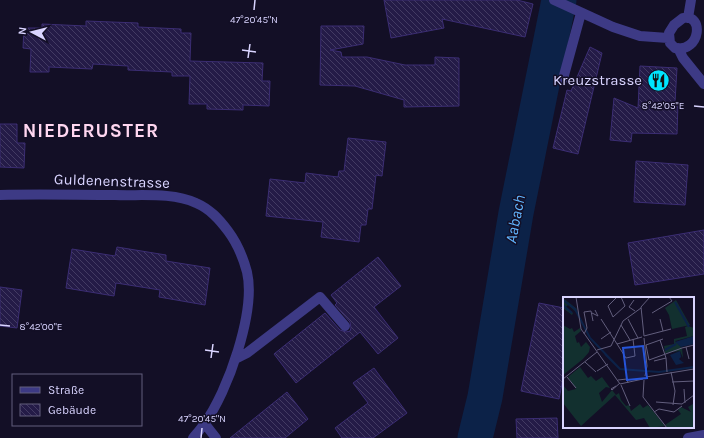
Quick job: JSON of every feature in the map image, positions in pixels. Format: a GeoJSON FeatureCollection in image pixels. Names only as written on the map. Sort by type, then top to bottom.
{"type":"FeatureCollection","features":[{"type":"Feature","properties":{"kind":"street"},"geometry":{"type":"LineString","coordinates":[[554,0],[613,27],[640,36],[668,38]]}},
{"type":"Feature","properties":{"kind":"street"},"geometry":{"type":"LineString","coordinates":[[688,18],[691,0]]}},
{"type":"Feature","properties":{"kind":"street"},"geometry":{"type":"LineString","coordinates":[[563,79],[576,11]]}},
{"type":"Feature","properties":{"kind":"street"},"geometry":{"type":"LineString","coordinates":[[683,18],[696,19],[702,27],[701,33],[689,47],[678,48],[672,46],[668,38],[668,33],[674,25],[683,18]]}},
{"type":"Feature","properties":{"kind":"street"},"geometry":{"type":"LineString","coordinates":[[678,48],[683,58],[704,84]]}},
{"type":"Feature","properties":{"kind":"street","name":"Guldenenstrasse"},"geometry":{"type":"LineString","coordinates":[[0,195],[162,196],[196,203],[213,214],[235,240],[247,273],[247,309],[235,359],[227,382],[205,424],[193,438]]}},
{"type":"Feature","properties":{"kind":"street"},"geometry":{"type":"LineString","coordinates":[[235,359],[247,353],[320,297],[345,326]]}},
{"type":"Feature","properties":{"kind":"street"},"geometry":{"type":"LineString","coordinates":[[205,424],[216,438]]}},
{"type":"Feature","properties":{"kind":"street"},"geometry":{"type":"LineString","coordinates":[[688,438],[704,435]]}},
{"type":"Feature","properties":{"kind":"building"},"geometry":{"type":"Polygon","coordinates":[[[384,0],[517,0],[533,4],[525,37],[442,19],[444,28],[391,38],[384,0]]]}},
{"type":"Feature","properties":{"kind":"building"},"geometry":{"type":"Polygon","coordinates":[[[86,21],[138,23],[138,27],[181,29],[181,33],[191,33],[190,61],[263,63],[262,81],[270,81],[269,106],[243,105],[243,110],[207,109],[207,104],[189,104],[190,76],[172,76],[172,72],[128,70],[128,66],[93,64],[92,69],[49,67],[49,72],[30,72],[31,49],[23,48],[24,28],[42,28],[42,24],[86,26],[86,21]]]}},
{"type":"Feature","properties":{"kind":"building"},"geometry":{"type":"Polygon","coordinates":[[[321,26],[364,26],[363,44],[330,50],[341,52],[342,57],[367,57],[405,65],[435,65],[435,57],[459,58],[459,106],[404,107],[404,100],[355,86],[320,85],[321,26]]]}},
{"type":"Feature","properties":{"kind":"building"},"geometry":{"type":"Polygon","coordinates":[[[590,47],[602,53],[578,154],[553,148],[567,90],[571,91],[590,47]]]}},
{"type":"Feature","properties":{"kind":"building"},"geometry":{"type":"Polygon","coordinates":[[[640,66],[677,68],[675,102],[678,103],[677,134],[632,133],[631,142],[610,140],[614,98],[638,108],[640,66]]]}},
{"type":"Feature","properties":{"kind":"building"},"geometry":{"type":"Polygon","coordinates":[[[0,124],[17,124],[17,143],[25,143],[24,168],[0,167],[0,124]]]}},
{"type":"Feature","properties":{"kind":"building"},"geometry":{"type":"Polygon","coordinates":[[[348,138],[386,142],[382,176],[376,175],[372,209],[368,209],[366,225],[361,225],[359,242],[321,237],[323,222],[266,216],[270,179],[305,183],[306,173],[338,177],[339,171],[344,171],[348,138]]]}},
{"type":"Feature","properties":{"kind":"building"},"geometry":{"type":"Polygon","coordinates":[[[636,161],[688,165],[685,205],[634,202],[636,161]]]}},
{"type":"Feature","properties":{"kind":"building"},"geometry":{"type":"Polygon","coordinates":[[[704,230],[704,274],[635,285],[628,243],[704,230]]]}},
{"type":"Feature","properties":{"kind":"building"},"geometry":{"type":"Polygon","coordinates":[[[117,247],[166,255],[166,261],[210,268],[205,305],[159,297],[160,290],[116,283],[114,296],[66,288],[72,249],[115,256],[117,247]]]}},
{"type":"Feature","properties":{"kind":"building"},"geometry":{"type":"Polygon","coordinates":[[[378,257],[401,286],[374,307],[398,338],[378,354],[360,332],[296,383],[274,354],[325,313],[340,330],[346,332],[350,331],[350,322],[335,305],[337,303],[331,295],[378,257]]]}},
{"type":"Feature","properties":{"kind":"building"},"geometry":{"type":"Polygon","coordinates":[[[0,287],[22,290],[17,328],[0,326],[0,287]]]}},
{"type":"Feature","properties":{"kind":"building"},"geometry":{"type":"Polygon","coordinates":[[[539,303],[563,308],[563,378],[559,399],[521,391],[539,303]]]}},
{"type":"Feature","properties":{"kind":"building"},"geometry":{"type":"Polygon","coordinates":[[[374,368],[407,413],[373,438],[342,438],[335,428],[368,403],[353,383],[374,368]]]}},
{"type":"Feature","properties":{"kind":"building"},"geometry":{"type":"Polygon","coordinates":[[[287,392],[308,419],[285,438],[230,438],[287,392]]]}},
{"type":"Feature","properties":{"kind":"building"},"geometry":{"type":"Polygon","coordinates":[[[557,418],[558,438],[517,438],[516,419],[557,418]]]}},
{"type":"Feature","properties":{"kind":"waterway","name":"Aabach"},"geometry":{"type":"LineString","coordinates":[[475,438],[485,397],[516,213],[559,0]]}},
{"type":"Feature","properties":{"kind":"place","name":"Kreuzstrasse"},"geometry":{"type":"Point","coordinates":[658,80]}},
{"type":"Feature","properties":{"kind":"district","name":"NIEDERUSTER"},"geometry":{"type":"Point","coordinates":[91,131]}}]}
